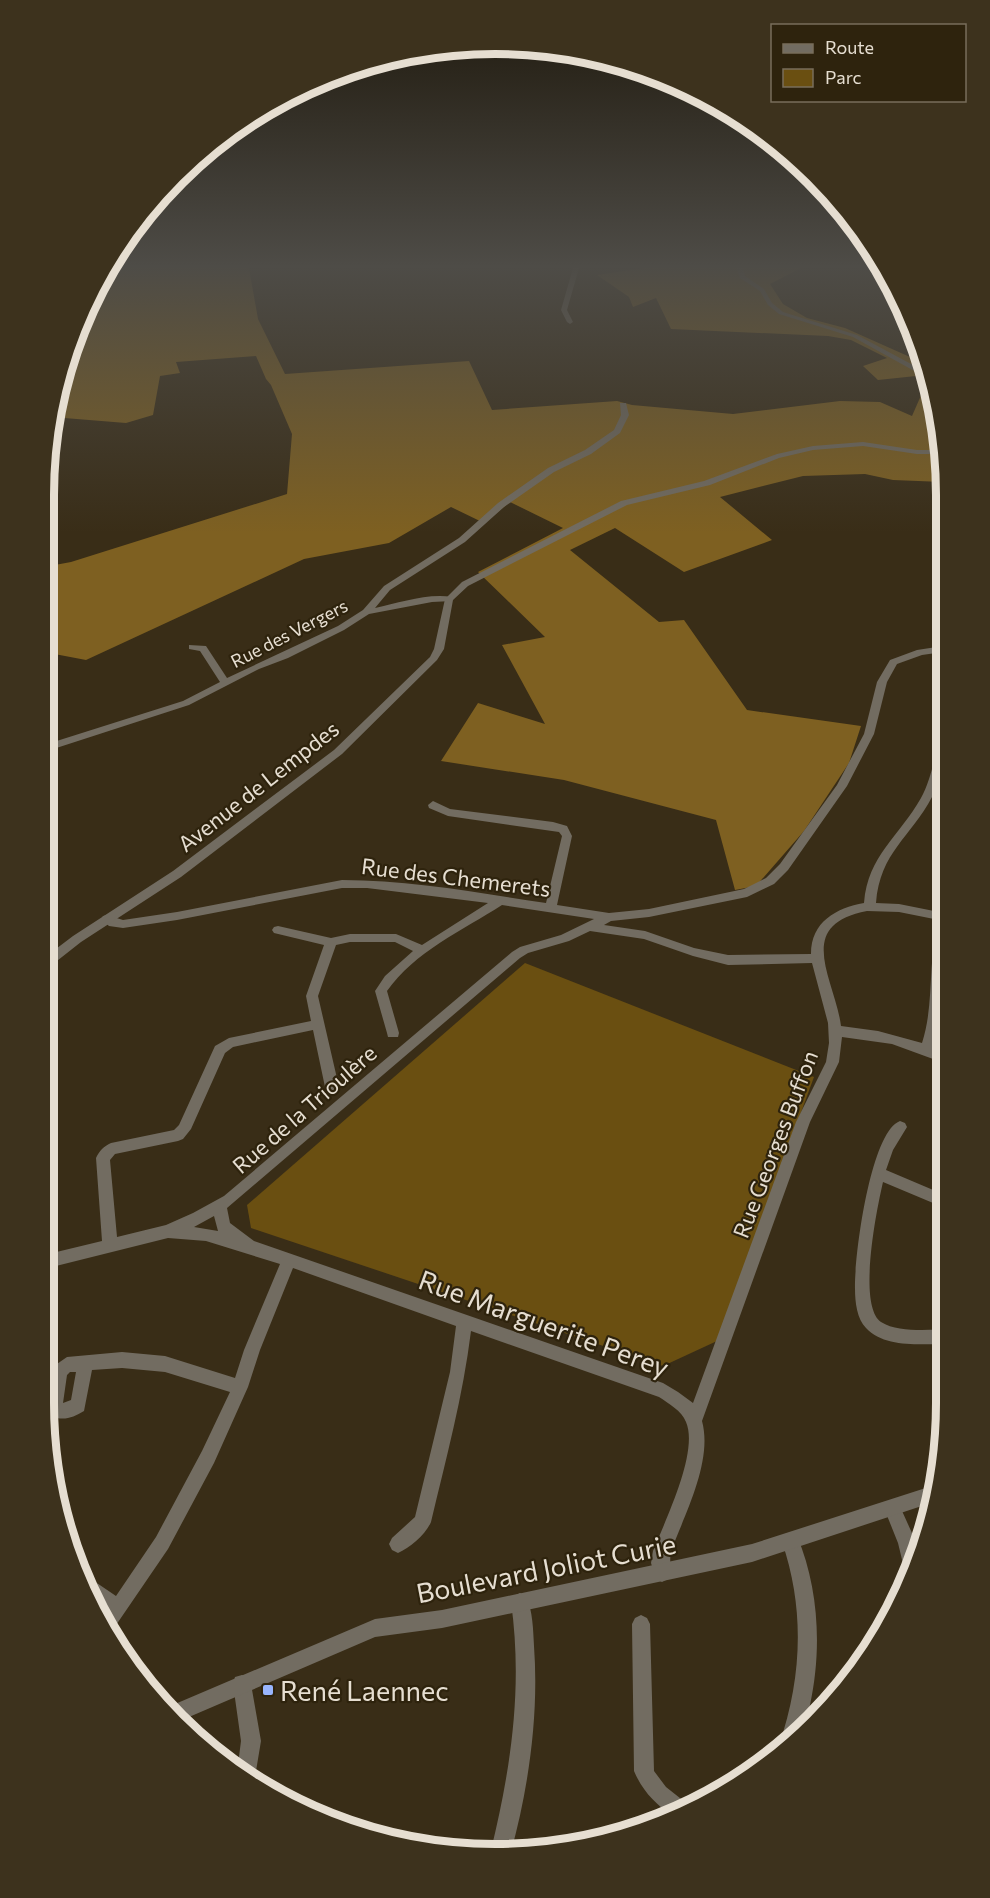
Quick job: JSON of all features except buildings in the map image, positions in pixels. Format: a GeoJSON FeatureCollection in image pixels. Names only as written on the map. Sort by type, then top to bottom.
{"type":"FeatureCollection","features":[{"type":"Feature","properties":{"kind":"street"},"geometry":{"type":"LineString","coordinates":[[892,357],[918,371]]}},
{"type":"Feature","properties":{"kind":"street","name":"Rue des Vergers"},"geometry":{"type":"LineString","coordinates":[[54,746],[186,703],[341,628],[366,612],[387,588],[416,567],[462,540],[501,506],[551,470],[588,452],[617,431],[625,415],[623,405]]}},
{"type":"Feature","properties":{"kind":"street"},"geometry":{"type":"LineString","coordinates":[[366,612],[432,599],[448,599],[474,578],[624,503],[712,481],[777,456],[813,448],[864,444],[916,452],[934,452]]}},
{"type":"Feature","properties":{"kind":"street","name":"Avenue de Lempdes"},"geometry":{"type":"LineString","coordinates":[[54,958],[210,850],[338,752],[434,658],[439,649],[448,599]]}},
{"type":"Feature","properties":{"kind":"street"},"geometry":{"type":"LineString","coordinates":[[192,647],[203,648],[226,684]]}},
{"type":"Feature","properties":{"kind":"street","name":"Rue des Chemerets"},"geometry":{"type":"LineString","coordinates":[[107,919],[113,923],[123,924],[177,916],[342,884],[367,884],[472,896],[609,917],[650,913],[747,893],[770,881],[784,867],[842,786],[869,734],[882,682],[893,662],[920,652],[936,650]]}},
{"type":"Feature","properties":{"kind":"street"},"geometry":{"type":"LineString","coordinates":[[870,907],[870,891],[879,863],[905,824],[925,801],[936,769]]}},
{"type":"Feature","properties":{"kind":"street"},"geometry":{"type":"LineString","coordinates":[[433,805],[448,812],[563,829],[567,836],[551,908]]}},
{"type":"Feature","properties":{"kind":"street"},"geometry":{"type":"LineString","coordinates":[[467,922],[472,896]]}},
{"type":"Feature","properties":{"kind":"street"},"geometry":{"type":"LineString","coordinates":[[393,1034],[381,992],[386,981],[423,950],[501,900]]}},
{"type":"Feature","properties":{"kind":"street","name":"Rue Georges Buffon"},"geometry":{"type":"LineString","coordinates":[[694,1421],[772,1206],[814,1097],[827,1077],[834,1057],[836,1031],[817,958],[820,935],[827,925],[841,916],[870,907],[886,907],[936,917]]}},
{"type":"Feature","properties":{"kind":"street"},"geometry":{"type":"LineString","coordinates":[[565,938],[574,923],[569,911]]}},
{"type":"Feature","properties":{"kind":"street"},"geometry":{"type":"LineString","coordinates":[[590,914],[588,927],[645,934],[693,952],[728,960],[817,958]]}},
{"type":"Feature","properties":{"kind":"street","name":"Rue de la Trioulère"},"geometry":{"type":"LineString","coordinates":[[54,1260],[168,1231],[230,1200],[516,955],[524,950],[565,938],[609,917]]}},
{"type":"Feature","properties":{"kind":"street"},"geometry":{"type":"LineString","coordinates":[[278,930],[332,942],[350,938],[396,938],[423,950]]}},
{"type":"Feature","properties":{"kind":"street"},"geometry":{"type":"LineString","coordinates":[[332,942],[312,996],[332,1087]]}},
{"type":"Feature","properties":{"kind":"street"},"geometry":{"type":"LineString","coordinates":[[926,1050],[936,1017]]}},
{"type":"Feature","properties":{"kind":"street"},"geometry":{"type":"LineString","coordinates":[[110,1246],[103,1158],[105,1153],[111,1149],[178,1135],[184,1130],[220,1050],[229,1043],[319,1024]]}},
{"type":"Feature","properties":{"kind":"street"},"geometry":{"type":"LineString","coordinates":[[836,1031],[888,1039],[936,1054]]}},
{"type":"Feature","properties":{"kind":"street"},"geometry":{"type":"LineString","coordinates":[[900,1127],[885,1152],[870,1201],[866,1227],[864,1311],[870,1322],[892,1334],[936,1336]]}},
{"type":"Feature","properties":{"kind":"street"},"geometry":{"type":"LineString","coordinates":[[880,1174],[936,1198]]}},
{"type":"Feature","properties":{"kind":"street","name":"Rue Marguerite Perey"},"geometry":{"type":"LineString","coordinates":[[220,1206],[223,1226],[251,1247]]}},
{"type":"Feature","properties":{"kind":"street"},"geometry":{"type":"LineString","coordinates":[[198,1218],[206,1234]]}},
{"type":"Feature","properties":{"kind":"street","name":"Rue Marguerite Perey"},"geometry":{"type":"LineString","coordinates":[[168,1231],[206,1234],[251,1247],[663,1391],[678,1400],[694,1421]]}},
{"type":"Feature","properties":{"kind":"street"},"geometry":{"type":"LineString","coordinates":[[101,1601],[113,1616],[162,1543],[208,1457],[240,1387],[252,1350],[289,1260]]}},
{"type":"Feature","properties":{"kind":"street"},"geometry":{"type":"LineString","coordinates":[[398,1544],[422,1522],[458,1372],[464,1321]]}},
{"type":"Feature","properties":{"kind":"street"},"geometry":{"type":"LineString","coordinates":[[87,1363],[123,1360],[165,1364],[240,1387]]}},
{"type":"Feature","properties":{"kind":"street"},"geometry":{"type":"LineString","coordinates":[[662,1573],[662,1551],[693,1465],[698,1438],[694,1421]]}},
{"type":"Feature","properties":{"kind":"street","name":"Boulevard Joliot Curie"},"geometry":{"type":"LineString","coordinates":[[180,1712],[375,1628],[442,1619],[662,1573],[791,1542],[926,1496]]}},
{"type":"Feature","properties":{"kind":"street"},"geometry":{"type":"LineString","coordinates":[[891,1508],[907,1542],[909,1554]]}},
{"type":"Feature","properties":{"kind":"street"},"geometry":{"type":"LineString","coordinates":[[791,1542],[803,1583],[807,1629],[805,1676],[793,1729]]}},
{"type":"Feature","properties":{"kind":"street"},"geometry":{"type":"LineString","coordinates":[[503,1844],[514,1795],[523,1722],[526,1643],[520,1602]]}},
{"type":"Feature","properties":{"kind":"street"},"geometry":{"type":"LineString","coordinates":[[641,1624],[644,1771],[647,1782],[674,1806]]}},
{"type":"Feature","properties":{"kind":"street"},"geometry":{"type":"LineString","coordinates":[[242,1684],[251,1741],[247,1768]]}},
{"type":"Feature","properties":{"kind":"green space"},"geometry":{"type":"Polygon","coordinates":[[[525,963],[814,1077],[717,1341],[663,1366],[251,1228],[247,1205],[525,963]]]}},
{"type":"Feature","properties":{"kind":"shaded area"},"geometry":{"type":"Polygon","coordinates":[[[76,357],[248,357],[176,362],[180,373],[160,376],[153,415],[126,423],[61,418],[76,357]]]}},
{"type":"Feature","properties":{"kind":"shaded area"},"geometry":{"type":"Polygon","coordinates":[[[256,357],[276,357],[285,374],[469,361],[492,410],[617,401],[632,405],[733,414],[840,401],[880,402],[912,416],[923,390],[932,437],[936,482],[893,480],[865,474],[803,476],[720,497],[772,540],[684,572],[615,528],[570,550],[659,622],[684,620],[747,710],[861,726],[849,763],[804,831],[756,886],[735,890],[716,820],[564,780],[441,761],[478,703],[545,724],[502,645],[545,637],[478,572],[563,528],[510,502],[484,523],[451,507],[389,543],[304,559],[86,660],[54,654],[54,565],[71,562],[287,494],[292,434],[271,385],[256,357]]]}},
{"type":"Feature","properties":{"kind":"shaded area"},"geometry":{"type":"Polygon","coordinates":[[[884,357],[914,357],[921,380],[916,376],[878,380],[863,366],[887,358],[884,357]]]}},
{"type":"Feature","properties":{"kind":"place","name":"René Laennec"},"geometry":{"type":"Point","coordinates":[268,1690]}}]}
